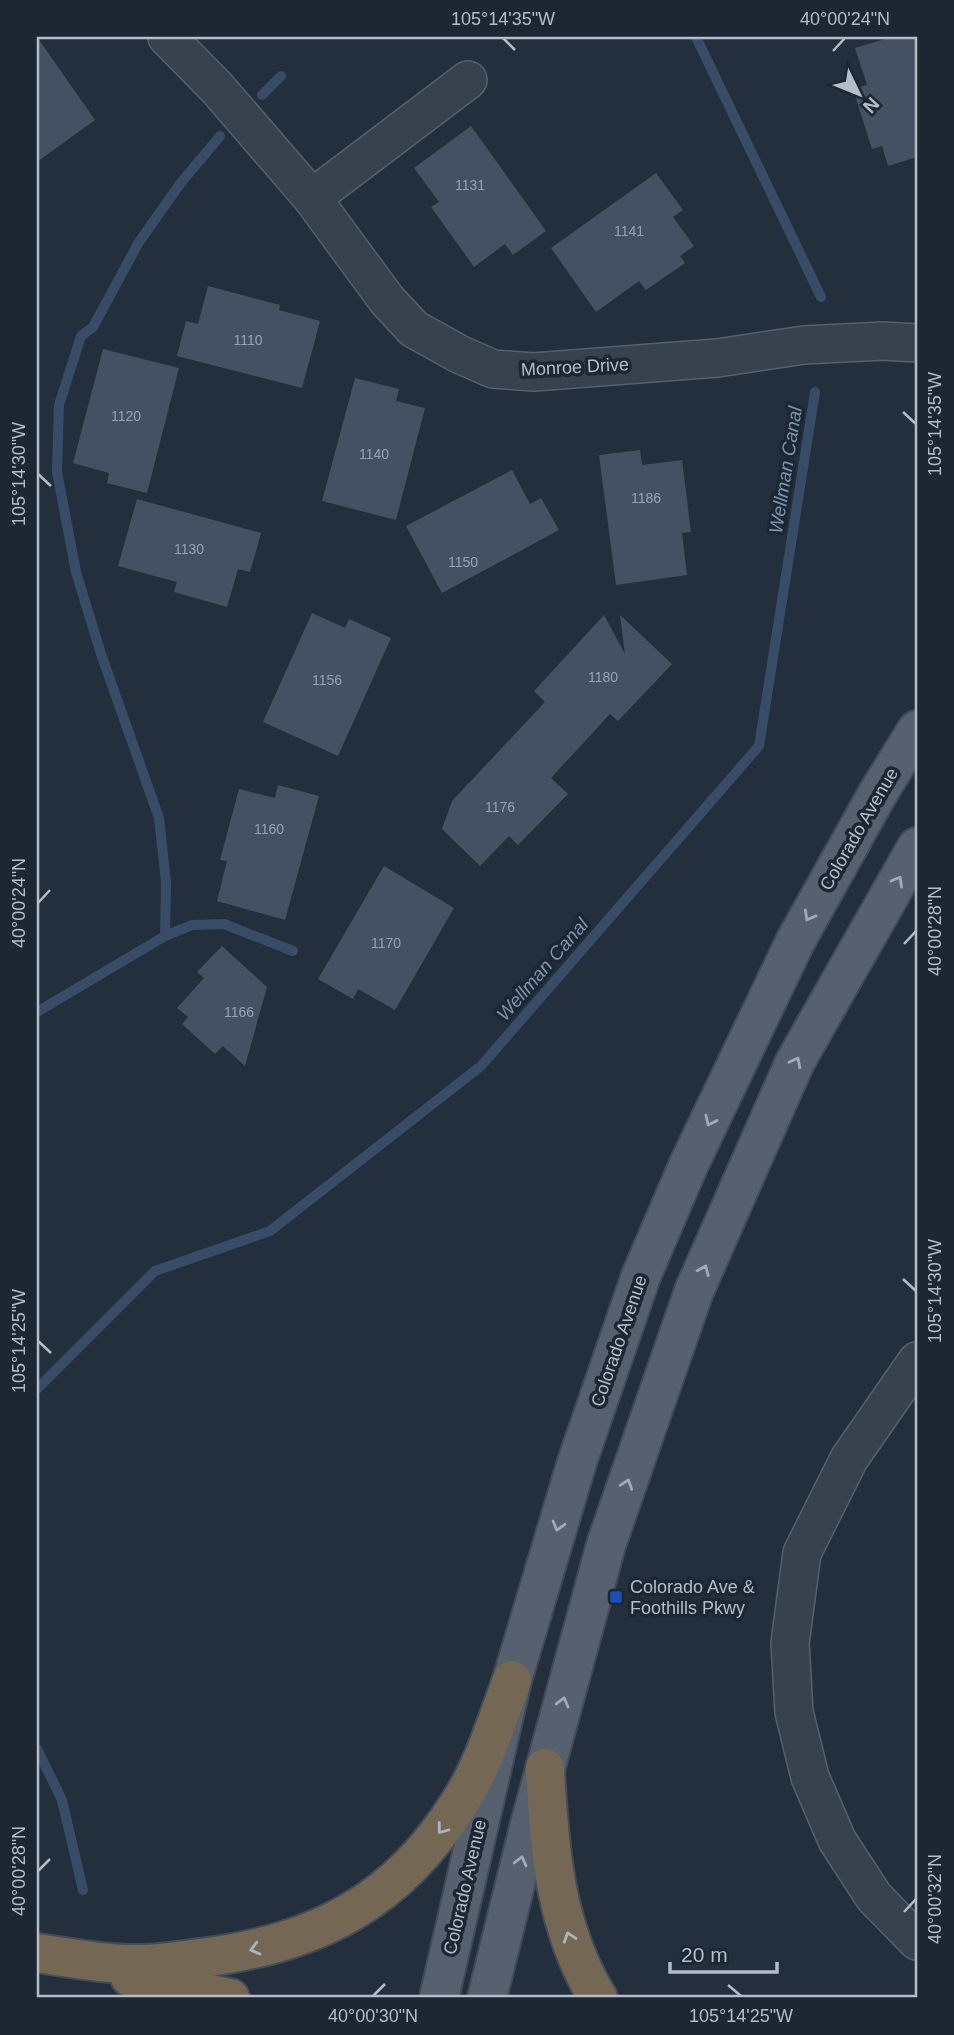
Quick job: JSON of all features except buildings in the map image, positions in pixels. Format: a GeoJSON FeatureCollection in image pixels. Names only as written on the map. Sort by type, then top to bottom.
{"type":"FeatureCollection","features":[{"type":"Feature","properties":{"kind":"highway"},"geometry":{"type":"LineString","coordinates":[[37,1955],[143,1964],[240,1953],[286,1941],[327,1926],[363,1905],[394,1880],[420,1857],[443,1828],[462,1800],[479,1767],[512,1680]]}},
{"type":"Feature","properties":{"kind":"highway"},"geometry":{"type":"LineString","coordinates":[[545,1768],[553,1872],[562,1917],[573,1951],[598,1998]]}},
{"type":"Feature","properties":{"kind":"highway"},"geometry":{"type":"LineString","coordinates":[[37,1955],[230,1998]]}},
{"type":"Feature","properties":{"kind":"main road","name":"Colorado Avenue"},"geometry":{"type":"LineString","coordinates":[[439,1998],[512,1680],[577,1462],[647,1263],[689,1164],[795,942],[878,793],[917,730]]}},
{"type":"Feature","properties":{"kind":"main road"},"geometry":{"type":"LineString","coordinates":[[487,1998],[545,1768],[606,1545],[694,1291],[796,1062],[917,847]]}},
{"type":"Feature","properties":{"kind":"street","name":"Monroe Drive"},"geometry":{"type":"LineString","coordinates":[[167,37],[218,89],[312,198],[387,300],[414,329],[493,369],[534,372],[717,358],[804,345],[883,341],[917,343]]}},
{"type":"Feature","properties":{"kind":"street"},"geometry":{"type":"LineString","coordinates":[[312,198],[468,80]]}},
{"type":"Feature","properties":{"kind":"street"},"geometry":{"type":"LineString","coordinates":[[917,1361],[849,1459],[802,1553],[790,1643],[794,1712],[810,1777],[820,1802],[837,1840],[874,1898],[917,1941]]}},
{"type":"Feature","properties":{"kind":"waterway","name":"Wellman Canal"},"geometry":{"type":"LineString","coordinates":[[696,37],[821,297]]}},
{"type":"Feature","properties":{"kind":"waterway"},"geometry":{"type":"LineString","coordinates":[[262,95],[281,76]]}},
{"type":"Feature","properties":{"kind":"waterway"},"geometry":{"type":"LineString","coordinates":[[165,936],[166,882],[159,818],[101,654],[76,572],[57,472],[59,405],[81,336],[93,327],[139,242],[180,184],[220,136]]}},
{"type":"Feature","properties":{"kind":"waterway","name":"Wellman Canal"},"geometry":{"type":"LineString","coordinates":[[37,1389],[155,1271],[270,1231],[481,1066],[759,746],[815,392]]}},
{"type":"Feature","properties":{"kind":"waterway"},"geometry":{"type":"LineString","coordinates":[[37,1012],[165,936],[192,925],[224,924],[293,951]]}},
{"type":"Feature","properties":{"kind":"waterway"},"geometry":{"type":"LineString","coordinates":[[37,1749],[62,1800],[83,1890]]}},
{"type":"Feature","properties":{"kind":"place","name":"Colorado Ave & Foothills Pkwy"},"geometry":{"type":"Point","coordinates":[616,1597]}}]}
